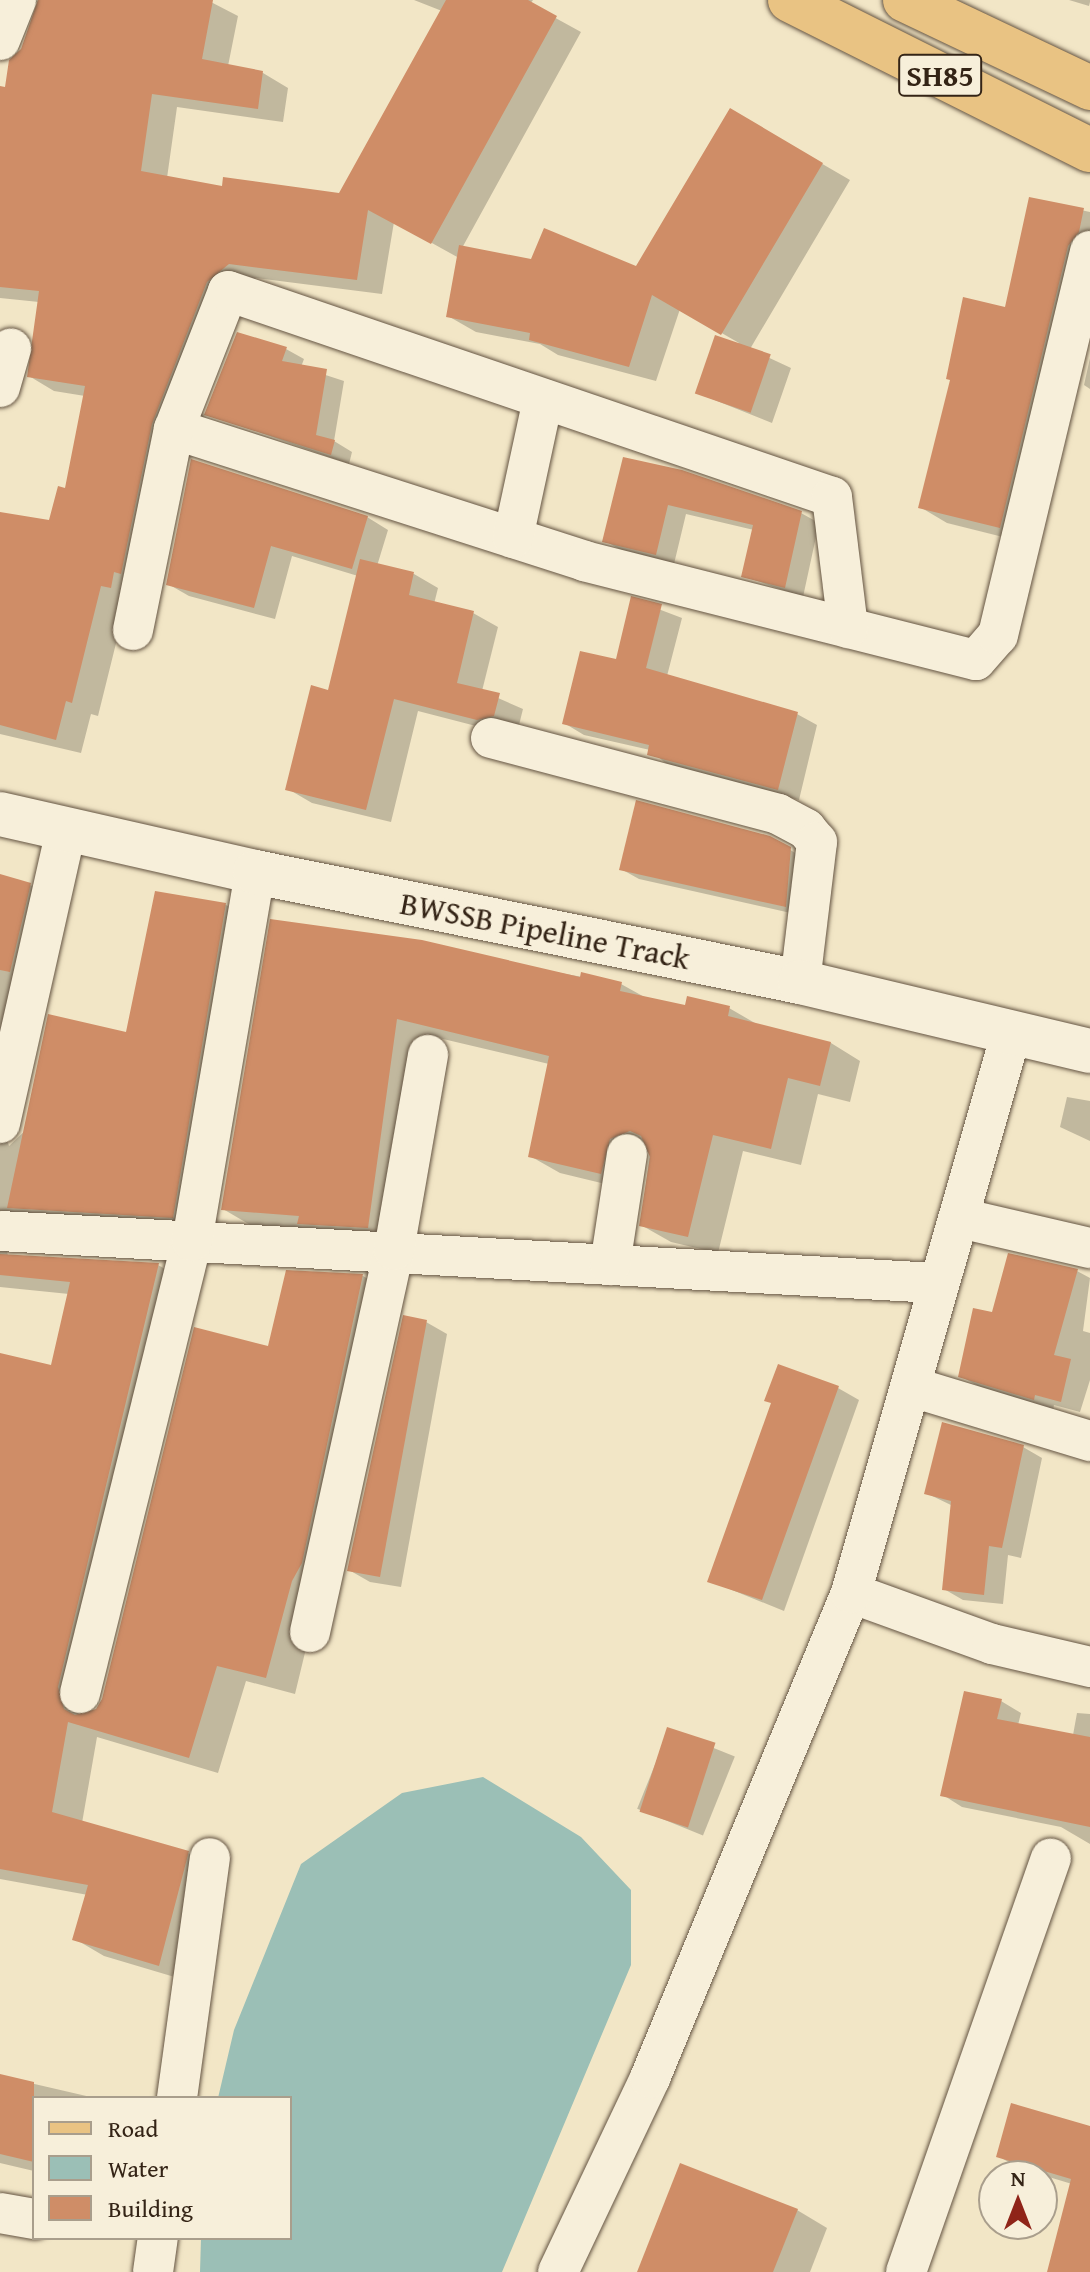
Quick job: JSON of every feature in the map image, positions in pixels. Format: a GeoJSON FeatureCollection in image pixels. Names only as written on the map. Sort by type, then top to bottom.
{"type":"FeatureCollection","features":[{"type":"Feature","properties":{"kind":"main road","name":"SH85"},"geometry":{"type":"LineString","coordinates":[[790,0],[1090,150]]}},
{"type":"Feature","properties":{"kind":"main road","name":"SH85"},"geometry":{"type":"LineString","coordinates":[[905,0],[1090,88]]}},
{"type":"Feature","properties":{"kind":"street"},"geometry":{"type":"LineString","coordinates":[[0,40],[16,0]]}},
{"type":"Feature","properties":{"kind":"street"},"geometry":{"type":"LineString","coordinates":[[174,429],[513,538],[976,660],[998,635],[1090,251]]}},
{"type":"Feature","properties":{"kind":"street"},"geometry":{"type":"LineString","coordinates":[[133,630],[174,429],[228,291],[832,497],[848,628]]}},
{"type":"Feature","properties":{"kind":"street"},"geometry":{"type":"LineString","coordinates":[[513,538],[543,399]]}},
{"type":"Feature","properties":{"kind":"street"},"geometry":{"type":"LineString","coordinates":[[491,738],[778,814],[806,829],[817,842],[800,982]]}},
{"type":"Feature","properties":{"kind":"street","name":"BWSSB Pipeline Track"},"geometry":{"type":"LineString","coordinates":[[0,814],[255,872],[800,982],[1090,1051]]}},
{"type":"Feature","properties":{"kind":"street"},"geometry":{"type":"LineString","coordinates":[[0,1123],[66,831]]}},
{"type":"Feature","properties":{"kind":"street"},"geometry":{"type":"LineString","coordinates":[[80,1693],[192,1241],[255,872]]}},
{"type":"Feature","properties":{"kind":"street"},"geometry":{"type":"LineString","coordinates":[[558,2272],[650,2078],[851,1593],[912,1387],[937,1283],[960,1218],[1011,1034]]}},
{"type":"Feature","properties":{"kind":"street"},"geometry":{"type":"LineString","coordinates":[[310,1632],[394,1250],[428,1055]]}},
{"type":"Feature","properties":{"kind":"street"},"geometry":{"type":"LineString","coordinates":[[610,1265],[627,1154]]}},
{"type":"Feature","properties":{"kind":"street"},"geometry":{"type":"LineString","coordinates":[[960,1218],[1090,1248]]}},
{"type":"Feature","properties":{"kind":"street"},"geometry":{"type":"LineString","coordinates":[[0,1231],[394,1250],[937,1283]]}},
{"type":"Feature","properties":{"kind":"street"},"geometry":{"type":"LineString","coordinates":[[912,1387],[1090,1441]]}},
{"type":"Feature","properties":{"kind":"street"},"geometry":{"type":"LineString","coordinates":[[851,1593],[992,1644],[1090,1667]]}},
{"type":"Feature","properties":{"kind":"street"},"geometry":{"type":"LineString","coordinates":[[177,2096],[210,1858]]}},
{"type":"Feature","properties":{"kind":"street"},"geometry":{"type":"LineString","coordinates":[[906,2272],[1051,1859]]}},
{"type":"Feature","properties":{"kind":"street"},"geometry":{"type":"LineString","coordinates":[[0,2213],[32,2219]]}},
{"type":"Feature","properties":{"kind":"water"},"geometry":{"type":"Polygon","coordinates":[[[483,1777],[581,1837],[631,1890],[631,1965],[502,2272],[200,2272],[201,2240],[292,2240],[292,2096],[218,2096],[234,2030],[301,1864],[402,1793],[483,1777]]]}},
{"type":"Feature","properties":{"kind":"building"},"geometry":{"type":"Polygon","coordinates":[[[38,0],[213,0],[202,59],[263,71],[258,109],[152,94],[141,171],[222,186],[223,177],[339,193],[446,0],[528,0],[557,16],[431,244],[368,210],[357,280],[229,264],[207,282],[152,424],[121,574],[114,572],[111,588],[101,586],[72,703],[66,701],[56,740],[0,725],[0,512],[49,520],[58,486],[65,488],[85,386],[27,377],[39,291],[0,287],[0,86],[5,87],[9,60],[21,49],[38,0]]]}},
{"type":"Feature","properties":{"kind":"building"},"geometry":{"type":"Polygon","coordinates":[[[730,108],[823,163],[721,335],[652,295],[629,367],[529,340],[530,333],[446,317],[459,245],[531,259],[544,228],[636,266],[730,108]]]}},
{"type":"Feature","properties":{"kind":"building"},"geometry":{"type":"Polygon","coordinates":[[[1029,197],[1084,208],[1079,232],[1068,246],[1000,528],[918,508],[950,380],[946,379],[963,297],[1005,307],[1029,197]]]}},
{"type":"Feature","properties":{"kind":"building"},"geometry":{"type":"Polygon","coordinates":[[[237,332],[287,347],[282,361],[327,369],[316,435],[335,440],[331,455],[204,415],[237,332]]]}},
{"type":"Feature","properties":{"kind":"building"},"geometry":{"type":"Polygon","coordinates":[[[715,335],[771,354],[751,413],[695,394],[715,335]]]}},
{"type":"Feature","properties":{"kind":"building"},"geometry":{"type":"Polygon","coordinates":[[[623,457],[682,470],[802,511],[785,588],[741,577],[753,525],[668,505],[656,555],[602,542],[623,457]]]}},
{"type":"Feature","properties":{"kind":"building"},"geometry":{"type":"Polygon","coordinates":[[[191,459],[368,516],[352,569],[271,546],[254,608],[166,585],[191,459]]]}},
{"type":"Feature","properties":{"kind":"building"},"geometry":{"type":"Polygon","coordinates":[[[360,559],[414,572],[409,595],[474,611],[457,683],[500,693],[494,716],[477,720],[394,699],[366,810],[285,790],[311,685],[328,690],[360,559]]]}},
{"type":"Feature","properties":{"kind":"building"},"geometry":{"type":"Polygon","coordinates":[[[631,596],[662,604],[646,668],[798,712],[778,790],[647,755],[649,745],[562,724],[580,651],[616,659],[631,596]]]}},
{"type":"Feature","properties":{"kind":"building"},"geometry":{"type":"Polygon","coordinates":[[[636,800],[770,836],[791,847],[786,907],[619,870],[636,800]]]}},
{"type":"Feature","properties":{"kind":"building"},"geometry":{"type":"Polygon","coordinates":[[[0,874],[31,883],[10,972],[0,970],[0,874]]]}},
{"type":"Feature","properties":{"kind":"building"},"geometry":{"type":"Polygon","coordinates":[[[155,891],[226,903],[173,1218],[7,1208],[48,1014],[126,1032],[155,891]]]}},
{"type":"Feature","properties":{"kind":"building"},"geometry":{"type":"Polygon","coordinates":[[[270,919],[422,940],[580,977],[581,972],[622,982],[620,991],[685,1005],[687,996],[730,1006],[728,1016],[831,1042],[820,1086],[788,1078],[771,1149],[713,1135],[688,1237],[639,1226],[650,1157],[641,1136],[630,1131],[610,1139],[601,1174],[528,1157],[549,1056],[397,1019],[368,1228],[297,1224],[299,1216],[221,1210],[270,919]]]}},
{"type":"Feature","properties":{"kind":"building"},"geometry":{"type":"Polygon","coordinates":[[[1008,1253],[1078,1269],[1054,1355],[1071,1359],[1061,1402],[1035,1395],[1034,1400],[958,1377],[973,1308],[992,1312],[1008,1253]]]}},
{"type":"Feature","properties":{"kind":"building"},"geometry":{"type":"Polygon","coordinates":[[[0,1254],[159,1263],[58,1687],[64,1709],[75,1715],[96,1709],[102,1699],[194,1327],[268,1346],[286,1270],[363,1274],[302,1563],[292,1581],[266,1678],[217,1666],[189,1758],[68,1722],[52,1812],[189,1851],[159,1966],[72,1940],[88,1885],[0,1869],[0,1353],[51,1365],[70,1282],[0,1275],[0,1254]]]}},
{"type":"Feature","properties":{"kind":"building"},"geometry":{"type":"Polygon","coordinates":[[[403,1315],[427,1320],[380,1577],[347,1571],[403,1315]]]}},
{"type":"Feature","properties":{"kind":"building"},"geometry":{"type":"Polygon","coordinates":[[[778,1364],[839,1386],[762,1600],[707,1582],[771,1403],[764,1401],[778,1364]]]}},
{"type":"Feature","properties":{"kind":"building"},"geometry":{"type":"Polygon","coordinates":[[[942,1422],[1024,1445],[1002,1548],[989,1546],[984,1595],[942,1590],[951,1501],[924,1494],[942,1422]]]}},
{"type":"Feature","properties":{"kind":"building"},"geometry":{"type":"Polygon","coordinates":[[[964,1691],[1002,1699],[997,1719],[1090,1737],[1090,1827],[940,1796],[964,1691]]]}},
{"type":"Feature","properties":{"kind":"building"},"geometry":{"type":"Polygon","coordinates":[[[667,1727],[716,1743],[688,1827],[639,1812],[667,1727]]]}},
{"type":"Feature","properties":{"kind":"building"},"geometry":{"type":"Polygon","coordinates":[[[0,2074],[34,2082],[34,2096],[32,2162],[0,2154],[0,2074]]]}},
{"type":"Feature","properties":{"kind":"building"},"geometry":{"type":"Polygon","coordinates":[[[1011,2103],[1090,2126],[1090,2272],[1047,2272],[1055,2240],[1058,2240],[1071,2179],[1058,2175],[1058,2160],[1006,2160],[996,2157],[1011,2103]]]}},
{"type":"Feature","properties":{"kind":"building"},"geometry":{"type":"Polygon","coordinates":[[[680,2163],[798,2209],[773,2272],[637,2272],[680,2163]]]}}]}
